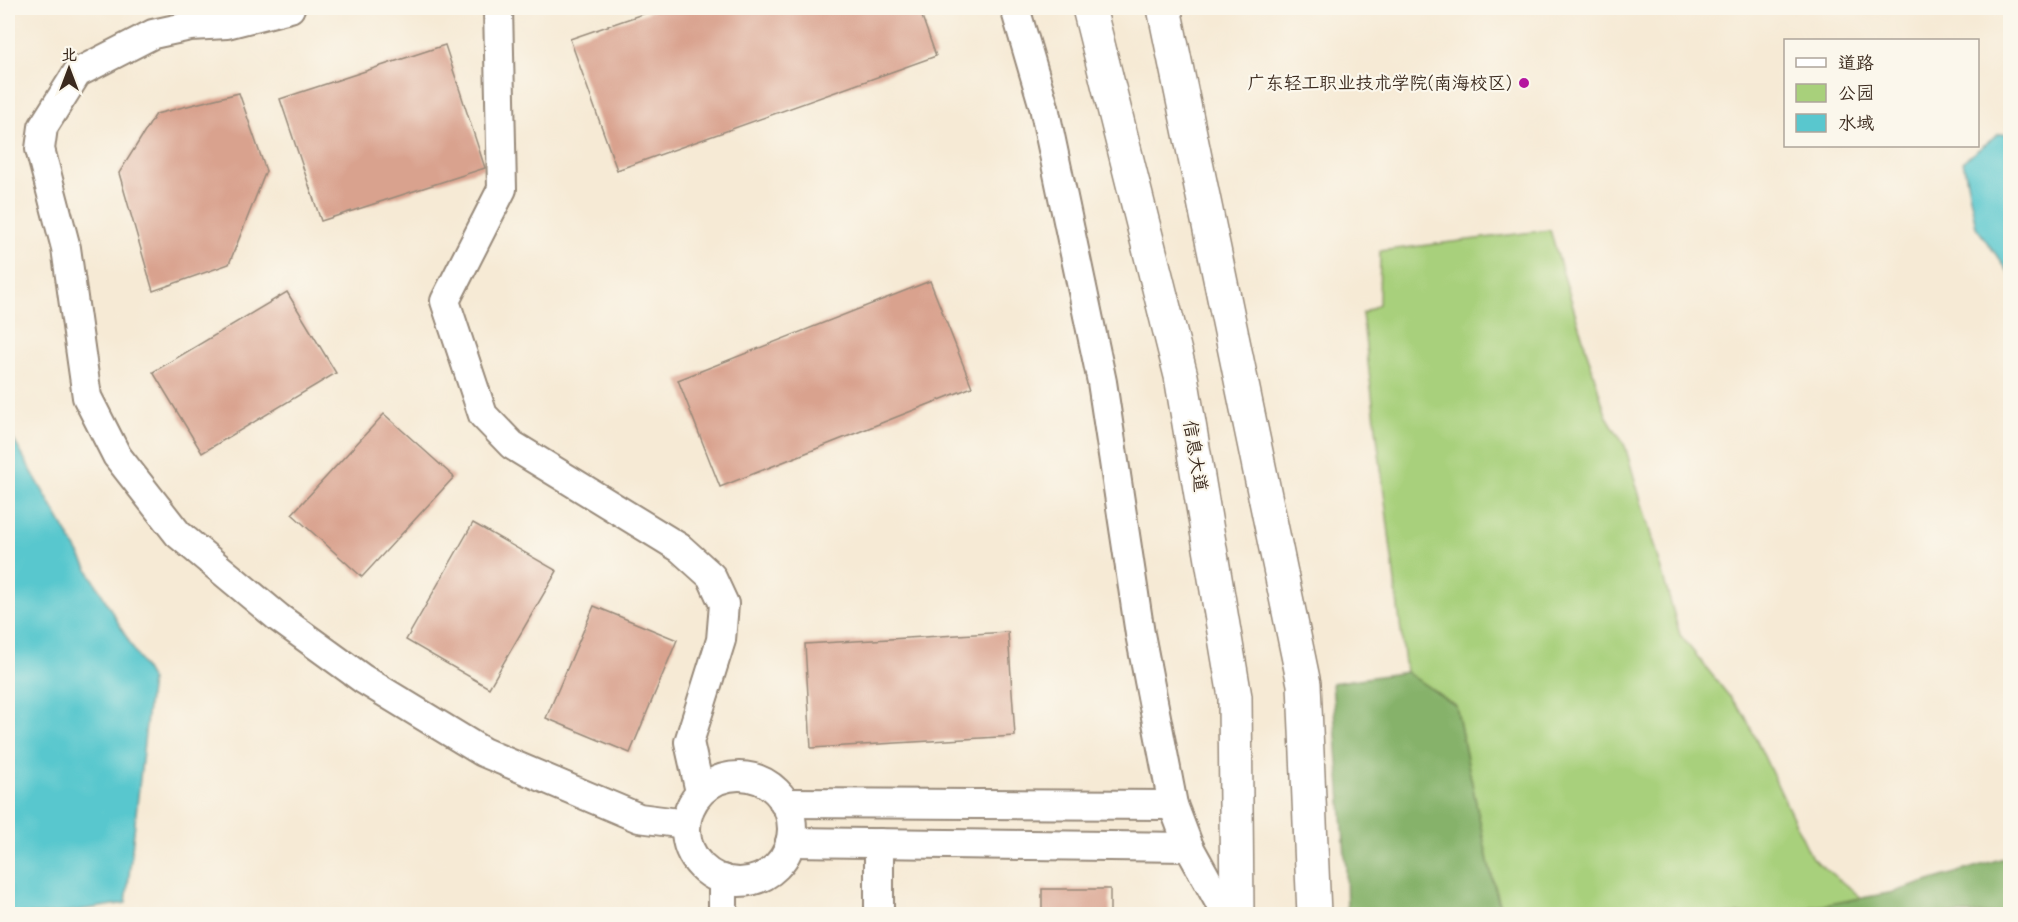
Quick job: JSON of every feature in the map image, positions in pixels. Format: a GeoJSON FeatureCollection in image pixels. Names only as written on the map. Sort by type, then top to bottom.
{"type":"FeatureCollection","features":[{"type":"Feature","properties":{"kind":"main road","name":"信息大道"},"geometry":{"type":"LineString","coordinates":[[1089,8],[1181,376],[1235,697],[1237,915]]}},
{"type":"Feature","properties":{"kind":"main road"},"geometry":{"type":"LineString","coordinates":[[1164,8],[1304,684],[1314,915]]}},
{"type":"Feature","properties":{"kind":"street"},"geometry":{"type":"LineString","coordinates":[[290,8],[227,24],[190,26],[153,34],[77,73],[42,127],[40,149],[66,248],[87,397],[117,456],[178,534],[279,618],[363,679],[483,752],[639,818],[686,824]]}},
{"type":"Feature","properties":{"kind":"street"},"geometry":{"type":"LineString","coordinates":[[498,8],[502,189],[445,301],[483,414],[497,430],[512,445],[680,548],[711,576],[724,604],[721,640],[689,742],[700,792]]}},
{"type":"Feature","properties":{"kind":"street"},"geometry":{"type":"LineString","coordinates":[[1015,8],[1044,107],[1102,382],[1140,634],[1173,805],[1189,847],[1226,915]]}},
{"type":"Feature","properties":{"kind":"street"},"geometry":{"type":"LineString","coordinates":[[732,776],[750,777],[766,784],[777,793],[788,809],[792,826],[790,842],[783,858],[771,870],[757,878],[739,881],[723,879],[707,871],[694,858],[687,842],[686,824],[690,807],[700,792],[712,783],[732,776]]}},
{"type":"Feature","properties":{"kind":"street"},"geometry":{"type":"LineString","coordinates":[[784,803],[1173,805]]}},
{"type":"Feature","properties":{"kind":"street"},"geometry":{"type":"LineString","coordinates":[[790,842],[1189,847]]}},
{"type":"Feature","properties":{"kind":"street"},"geometry":{"type":"LineString","coordinates":[[879,843],[879,915]]}},
{"type":"Feature","properties":{"kind":"street"},"geometry":{"type":"LineString","coordinates":[[723,879],[723,915]]}},
{"type":"Feature","properties":{"kind":"green space"},"geometry":{"type":"Polygon","coordinates":[[[1550,230],[1606,415],[1625,446],[1680,635],[1745,716],[1812,858],[1862,898],[1792,911],[1793,914],[1503,914],[1489,866],[1456,706],[1406,672],[1362,314],[1379,304],[1380,251],[1550,230]]]}},
{"type":"Feature","properties":{"kind":"green space"},"geometry":{"type":"Polygon","coordinates":[[[1406,672],[1456,706],[1489,866],[1502,914],[1347,914],[1346,869],[1332,683],[1406,672]]]}},
{"type":"Feature","properties":{"kind":"green space"},"geometry":{"type":"Polygon","coordinates":[[[2010,856],[2010,914],[1793,914],[1792,911],[1894,892],[2010,856]]]}},
{"type":"Feature","properties":{"kind":"water"},"geometry":{"type":"Polygon","coordinates":[[[1999,134],[2010,134],[2010,274],[1976,227],[1963,161],[1999,134]]]}},
{"type":"Feature","properties":{"kind":"water"},"geometry":{"type":"Polygon","coordinates":[[[8,430],[151,680],[126,903],[54,914],[8,914],[8,430]]]}},
{"type":"Feature","properties":{"kind":"building"},"geometry":{"type":"Polygon","coordinates":[[[660,8],[919,8],[936,56],[617,170],[570,39],[660,8]]]}},
{"type":"Feature","properties":{"kind":"building"},"geometry":{"type":"Polygon","coordinates":[[[445,45],[485,168],[321,221],[280,99],[445,45]]]}},
{"type":"Feature","properties":{"kind":"building"},"geometry":{"type":"Polygon","coordinates":[[[239,93],[266,171],[229,264],[153,291],[119,173],[156,114],[239,93]]]}},
{"type":"Feature","properties":{"kind":"building"},"geometry":{"type":"Polygon","coordinates":[[[930,281],[972,387],[720,487],[678,380],[930,281]]]}},
{"type":"Feature","properties":{"kind":"building"},"geometry":{"type":"Polygon","coordinates":[[[287,292],[336,373],[202,453],[153,372],[287,292]]]}},
{"type":"Feature","properties":{"kind":"building"},"geometry":{"type":"Polygon","coordinates":[[[384,414],[454,477],[362,577],[292,514],[384,414]]]}},
{"type":"Feature","properties":{"kind":"building"},"geometry":{"type":"Polygon","coordinates":[[[473,523],[557,571],[489,688],[406,640],[473,523]]]}},
{"type":"Feature","properties":{"kind":"building"},"geometry":{"type":"Polygon","coordinates":[[[594,606],[677,640],[630,753],[546,718],[594,606]]]}},
{"type":"Feature","properties":{"kind":"building"},"geometry":{"type":"Polygon","coordinates":[[[1008,632],[1015,736],[811,748],[805,644],[1008,632]]]}},
{"type":"Feature","properties":{"kind":"building"},"geometry":{"type":"Polygon","coordinates":[[[1042,889],[1110,889],[1110,914],[1042,914],[1042,889]]]}},
{"type":"Feature","properties":{"kind":"place","name":"广东轻工职业技术学院(南海校区)"},"geometry":{"type":"Point","coordinates":[1524,83]}}]}
